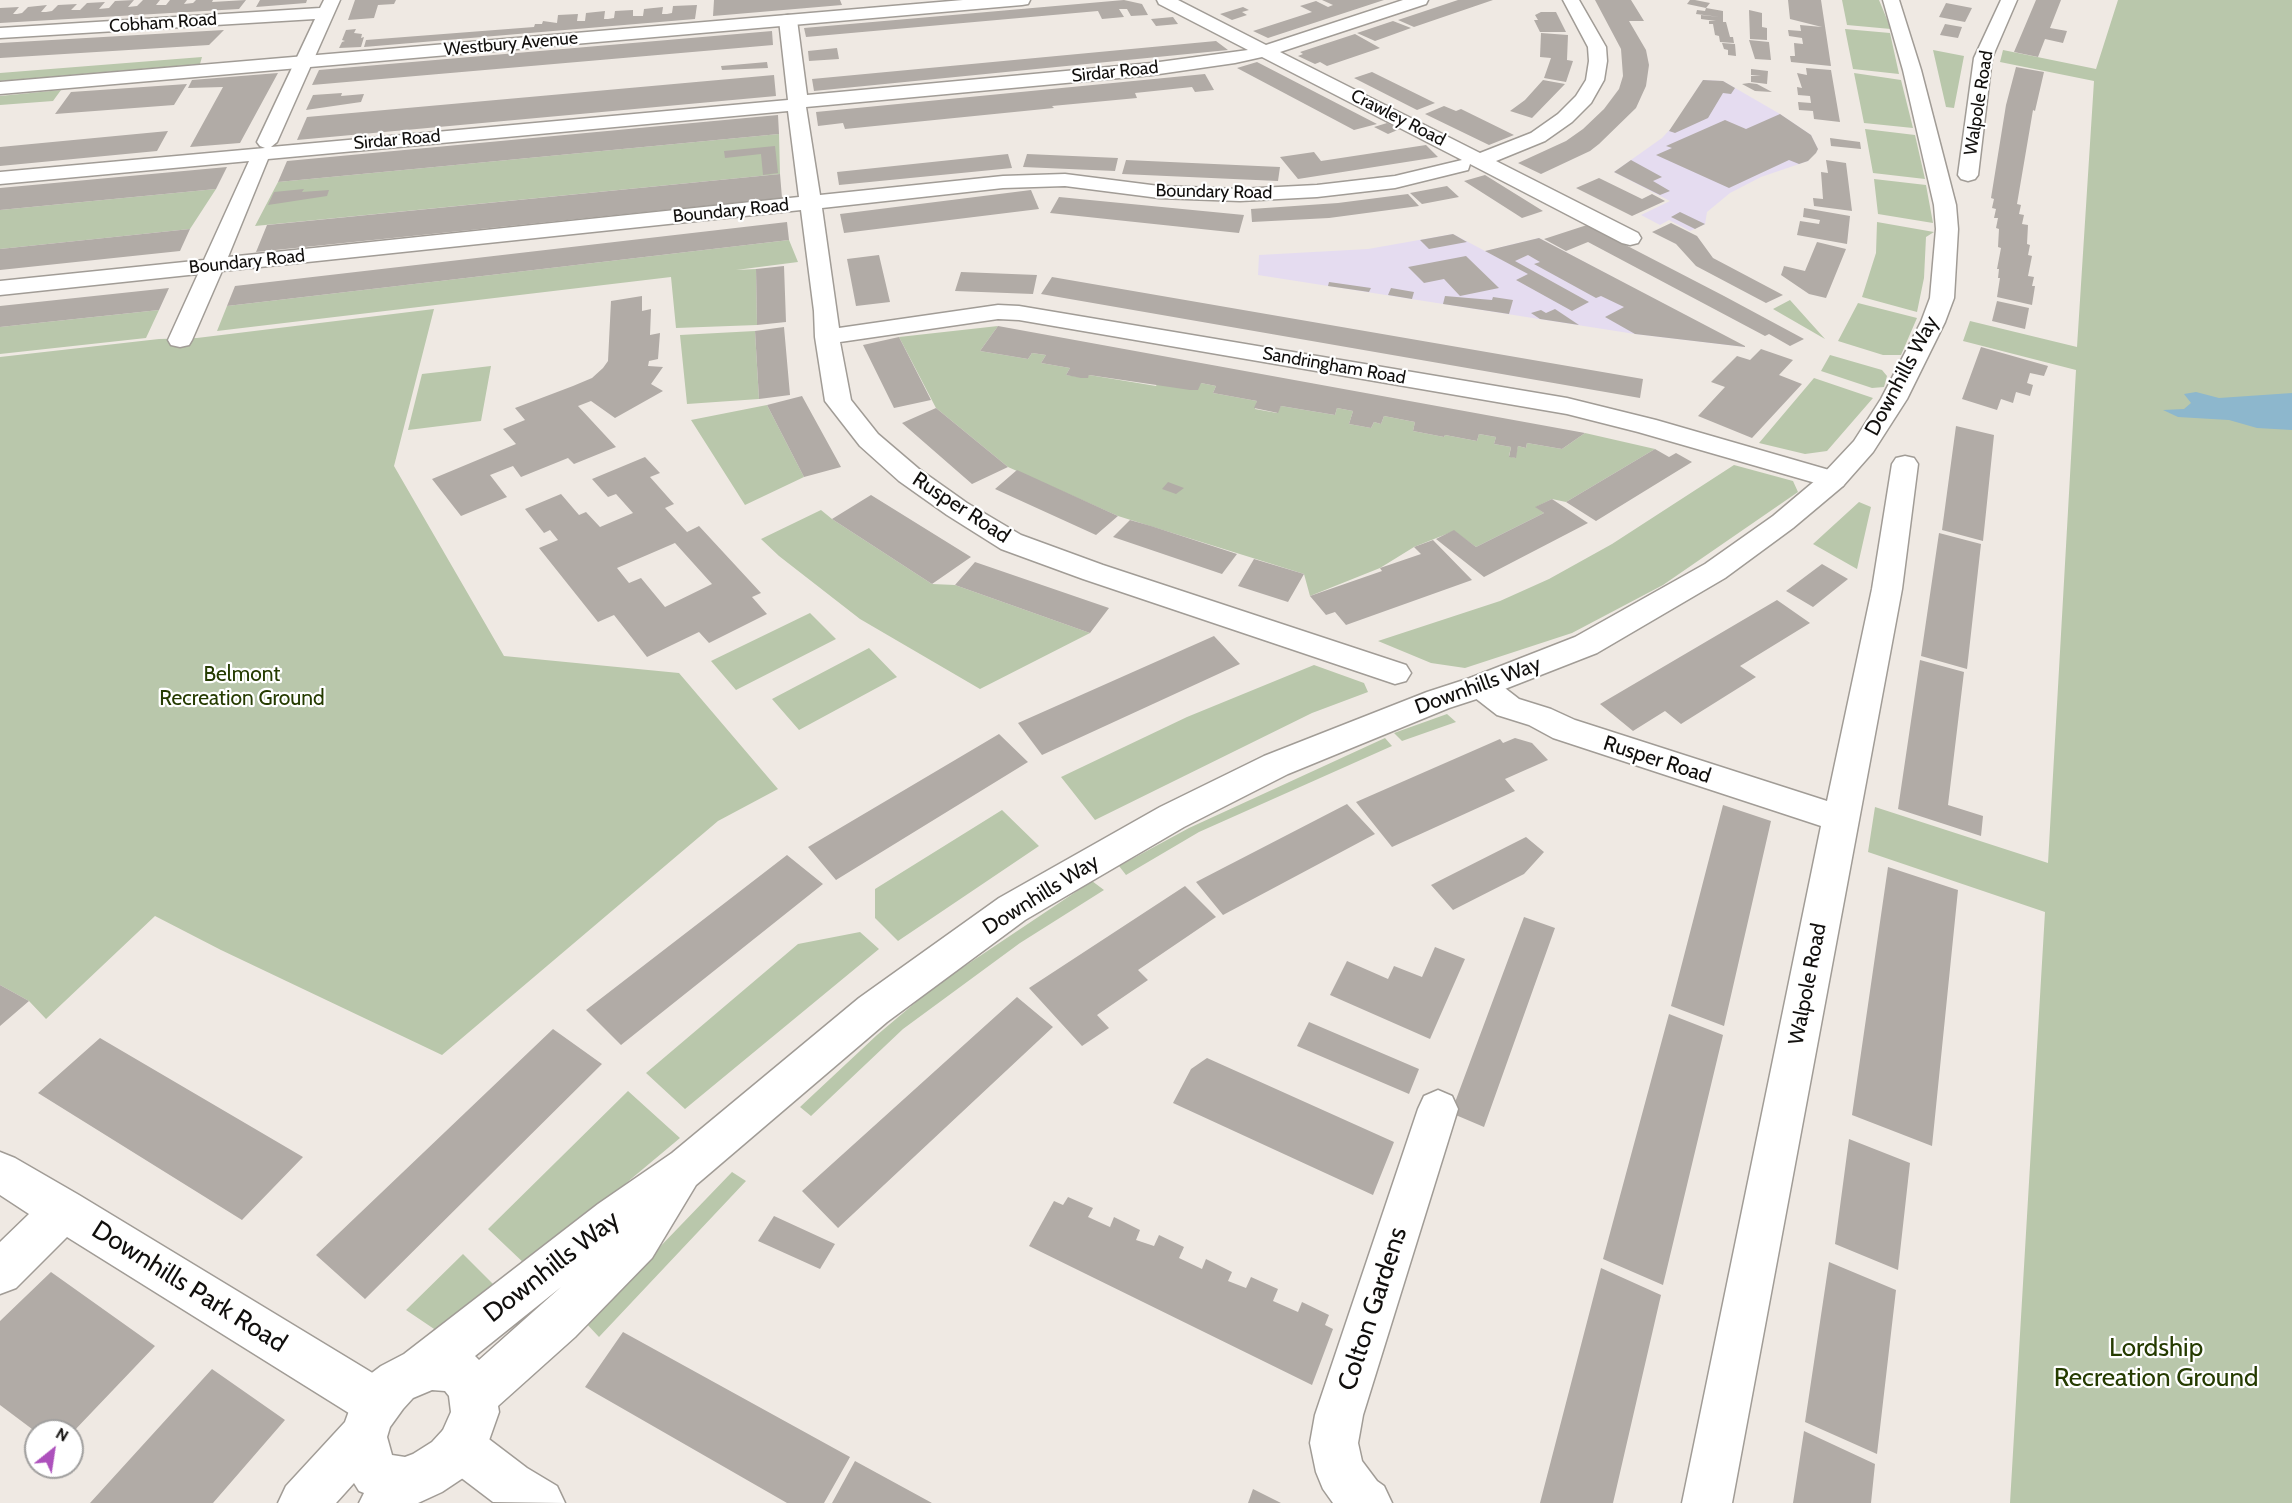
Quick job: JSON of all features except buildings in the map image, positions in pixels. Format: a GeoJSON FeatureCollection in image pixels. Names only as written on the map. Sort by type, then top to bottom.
{"type":"FeatureCollection","features":[{"type":"Feature","properties":{"kind":"street","name":"Westbury Avenue"},"geometry":{"type":"LineString","coordinates":[[0,88],[1022,0]]}},
{"type":"Feature","properties":{"kind":"street","name":"Crawley Road"},"geometry":{"type":"LineString","coordinates":[[1165,0],[1482,160],[1630,238]]}},
{"type":"Feature","properties":{"kind":"street","name":"Sirdar Road"},"geometry":{"type":"LineString","coordinates":[[0,178],[1152,69],[1235,58],[1265,51],[1420,0]]}},
{"type":"Feature","properties":{"kind":"street"},"geometry":{"type":"LineString","coordinates":[[1482,160],[1538,137],[1564,118],[1584,99],[1595,80],[1598,61],[1597,47],[1571,0]]}},
{"type":"Feature","properties":{"kind":"street","name":"Downhills Way"},"geometry":{"type":"LineString","coordinates":[[420,1370],[613,1219],[687,1167],[873,1010],[1017,906],[1172,817],[1276,765],[1438,700],[1481,686],[1586,645],[1715,571],[1783,522],[1833,480],[1864,446],[1894,399],[1933,322],[1942,298],[1947,229],[1945,205],[1914,78],[1891,0]]}},
{"type":"Feature","properties":{"kind":"street","name":"Walpole Road"},"geometry":{"type":"LineString","coordinates":[[1968,175],[1965,123],[1984,53],[2009,0]]}},
{"type":"Feature","properties":{"kind":"street"},"geometry":{"type":"LineString","coordinates":[[180,340],[302,62],[329,6]]}},
{"type":"Feature","properties":{"kind":"street","name":"Cobham Road"},"geometry":{"type":"LineString","coordinates":[[0,33],[329,6]]}},
{"type":"Feature","properties":{"kind":"street","name":"Rusper Road"},"geometry":{"type":"LineString","coordinates":[[788,20],[797,107],[826,311],[827,337],[838,401],[868,440],[909,475],[957,509],[1011,542],[1093,572],[1395,673]]}},
{"type":"Feature","properties":{"kind":"street","name":"Boundary Road"},"geometry":{"type":"LineString","coordinates":[[0,288],[1003,182],[1065,180],[1159,192],[1240,195],[1317,191],[1395,182],[1461,166]]}},
{"type":"Feature","properties":{"kind":"street","name":"Sandringham Road"},"geometry":{"type":"LineString","coordinates":[[827,337],[998,312],[1019,313],[1567,406],[1647,426],[1833,480]]}},
{"type":"Feature","properties":{"kind":"street","name":"Walpole Road"},"geometry":{"type":"LineString","coordinates":[[1707,1503],[1887,589],[1888,499],[1905,464]]}},
{"type":"Feature","properties":{"kind":"street","name":"Rusper Road"},"geometry":{"type":"LineString","coordinates":[[1481,686],[1508,706],[1540,717],[1564,729],[1840,819]]}},
{"type":"Feature","properties":{"kind":"street","name":"Colton Gardens"},"geometry":{"type":"LineString","coordinates":[[1367,1503],[1360,1498],[1340,1472],[1334,1443],[1342,1404],[1438,1109]]}},
{"type":"Feature","properties":{"kind":"street","name":"Downhills Way"},"geometry":{"type":"LineString","coordinates":[[474,1396],[559,1321],[637,1243],[687,1167]]}},
{"type":"Feature","properties":{"kind":"street","name":"Downhills Park Road"},"geometry":{"type":"LineString","coordinates":[[0,1172],[64,1210],[370,1420]]}},
{"type":"Feature","properties":{"kind":"street"},"geometry":{"type":"LineString","coordinates":[[0,1272],[64,1210]]}},
{"type":"Feature","properties":{"kind":"street"},"geometry":{"type":"LineString","coordinates":[[303,1503],[370,1420],[397,1382],[420,1370],[432,1367],[451,1369],[466,1379],[474,1396],[472,1421],[460,1447],[449,1460],[394,1492],[385,1478],[376,1474],[366,1458],[370,1420]]}},
{"type":"Feature","properties":{"kind":"street"},"geometry":{"type":"LineString","coordinates":[[460,1447],[510,1485],[540,1503]]}},
{"type":"Feature","properties":{"kind":"shaded area"},"geometry":{"type":"Polygon","coordinates":[[[1703,80],[1723,81],[1780,114],[1811,135],[1818,149],[1808,161],[1761,177],[1730,193],[1707,212],[1705,224],[1690,231],[1669,220],[1660,225],[1641,215],[1670,201],[1614,172],[1662,138],[1674,125],[1703,80]]]}},
{"type":"Feature","properties":{"kind":"shaded area"},"geometry":{"type":"Polygon","coordinates":[[[1453,234],[1485,251],[1539,238],[1745,347],[1635,334],[1258,275],[1259,255],[1368,249],[1453,234]]]}},
{"type":"Feature","properties":{"kind":"green space"},"geometry":{"type":"Polygon","coordinates":[[[1842,0],[1879,0],[1891,29],[1847,25],[1842,0]]]}},
{"type":"Feature","properties":{"kind":"green space","name":"Lordship Recreation Ground"},"geometry":{"type":"Polygon","coordinates":[[[2118,0],[2292,0],[2292,1503],[2010,1503],[2045,912],[1868,852],[1875,807],[2048,863],[2076,370],[1963,341],[1970,321],[2077,347],[2094,81],[2000,62],[2003,50],[2096,69],[2118,0]]]}},
{"type":"Feature","properties":{"kind":"green space"},"geometry":{"type":"Polygon","coordinates":[[[1845,29],[1890,33],[1899,74],[1853,69],[1845,29]]]}},
{"type":"Feature","properties":{"kind":"green space"},"geometry":{"type":"Polygon","coordinates":[[[1933,50],[1964,56],[1954,108],[1946,107],[1933,50]]]}},
{"type":"Feature","properties":{"kind":"green space"},"geometry":{"type":"Polygon","coordinates":[[[202,57],[200,64],[0,81],[0,73],[202,57]]]}},
{"type":"Feature","properties":{"kind":"green space"},"geometry":{"type":"Polygon","coordinates":[[[1854,73],[1901,80],[1913,128],[1864,123],[1854,73]]]}},
{"type":"Feature","properties":{"kind":"green space"},"geometry":{"type":"Polygon","coordinates":[[[61,90],[53,101],[0,105],[0,96],[61,90]]]}},
{"type":"Feature","properties":{"kind":"green space"},"geometry":{"type":"Polygon","coordinates":[[[1865,129],[1915,135],[1925,179],[1873,173],[1865,129]]]}},
{"type":"Feature","properties":{"kind":"green space"},"geometry":{"type":"Polygon","coordinates":[[[779,134],[780,174],[255,226],[278,182],[779,134]]]}},
{"type":"Feature","properties":{"kind":"green space"},"geometry":{"type":"Polygon","coordinates":[[[1874,179],[1926,185],[1933,223],[1878,214],[1874,179]]]}},
{"type":"Feature","properties":{"kind":"green space"},"geometry":{"type":"Polygon","coordinates":[[[216,189],[190,229],[0,249],[0,210],[216,189]]]}},
{"type":"Feature","properties":{"kind":"green space"},"geometry":{"type":"Polygon","coordinates":[[[1877,222],[1934,232],[1926,237],[1924,278],[1917,312],[1862,297],[1876,253],[1877,222]]]}},
{"type":"Feature","properties":{"kind":"green space"},"geometry":{"type":"Polygon","coordinates":[[[789,240],[798,262],[736,270],[756,269],[757,325],[676,328],[671,277],[217,331],[227,306],[789,240]]]}},
{"type":"Feature","properties":{"kind":"green space"},"geometry":{"type":"Polygon","coordinates":[[[1790,300],[1825,339],[1773,309],[1790,300]]]}},
{"type":"Feature","properties":{"kind":"green space"},"geometry":{"type":"Polygon","coordinates":[[[1858,303],[1917,318],[1901,355],[1883,355],[1838,341],[1858,303]]]}},
{"type":"Feature","properties":{"kind":"green space","name":"Belmont Recreation Ground"},"geometry":{"type":"Polygon","coordinates":[[[434,309],[394,466],[504,656],[679,673],[778,789],[718,821],[442,1055],[221,950],[155,916],[46,1019],[29,1001],[0,985],[0,357],[159,339],[197,338],[434,309]]]}},
{"type":"Feature","properties":{"kind":"green space"},"geometry":{"type":"Polygon","coordinates":[[[159,310],[146,338],[0,354],[0,327],[159,310]]]}},
{"type":"Feature","properties":{"kind":"green space"},"geometry":{"type":"Polygon","coordinates":[[[998,326],[980,351],[1028,359],[1032,353],[1046,355],[1041,363],[1070,368],[1066,375],[1087,378],[1089,375],[1156,386],[1157,384],[1201,383],[1216,386],[1213,393],[1257,401],[1255,409],[1277,413],[1281,406],[1335,415],[1337,408],[1353,411],[1349,424],[1371,428],[1374,422],[1381,424],[1384,416],[1415,422],[1413,431],[1444,437],[1445,435],[1477,441],[1479,434],[1496,437],[1494,444],[1511,447],[1509,456],[1515,458],[1518,446],[1526,448],[1527,443],[1562,449],[1585,433],[1655,449],[1566,502],[1552,499],[1536,507],[1544,513],[1476,547],[1454,531],[1414,547],[1380,568],[1310,596],[1304,574],[1118,516],[1008,467],[936,408],[899,337],[998,326]]]}},
{"type":"Feature","properties":{"kind":"green space"},"geometry":{"type":"Polygon","coordinates":[[[755,331],[759,399],[687,404],[680,335],[755,331]]]}},
{"type":"Feature","properties":{"kind":"green space"},"geometry":{"type":"Polygon","coordinates":[[[1830,355],[1882,370],[1887,376],[1884,387],[1872,388],[1821,371],[1830,355]]]}},
{"type":"Feature","properties":{"kind":"green space"},"geometry":{"type":"Polygon","coordinates":[[[491,366],[481,421],[408,430],[422,374],[491,366]]]}},
{"type":"Feature","properties":{"kind":"green space"},"geometry":{"type":"Polygon","coordinates":[[[1814,378],[1873,398],[1827,451],[1805,454],[1759,443],[1814,378]]]}},
{"type":"Feature","properties":{"kind":"green space"},"geometry":{"type":"Polygon","coordinates":[[[767,405],[804,477],[745,505],[691,420],[767,405]]]}},
{"type":"Feature","properties":{"kind":"green space"},"geometry":{"type":"Polygon","coordinates":[[[1734,465],[1793,481],[1798,492],[1663,585],[1572,633],[1465,668],[1431,663],[1378,641],[1500,601],[1549,579],[1612,544],[1734,465]]]}},
{"type":"Feature","properties":{"kind":"green space"},"geometry":{"type":"Polygon","coordinates":[[[1859,502],[1871,507],[1857,569],[1813,544],[1859,502]]]}},
{"type":"Feature","properties":{"kind":"green space"},"geometry":{"type":"Polygon","coordinates":[[[821,510],[932,584],[955,585],[1090,633],[980,689],[860,619],[779,556],[761,539],[821,510]]]}},
{"type":"Feature","properties":{"kind":"green space"},"geometry":{"type":"Polygon","coordinates":[[[810,613],[836,639],[736,690],[711,661],[810,613]]]}},
{"type":"Feature","properties":{"kind":"green space"},"geometry":{"type":"Polygon","coordinates":[[[869,648],[897,677],[799,730],[772,699],[869,648]]]}},
{"type":"Feature","properties":{"kind":"green space"},"geometry":{"type":"Polygon","coordinates":[[[1314,665],[1364,683],[1368,692],[1312,713],[1095,820],[1061,777],[1187,717],[1314,665]]]}},
{"type":"Feature","properties":{"kind":"green space"},"geometry":{"type":"Polygon","coordinates":[[[1447,714],[1456,722],[1402,741],[1394,733],[1447,714]]]}},
{"type":"Feature","properties":{"kind":"green space"},"geometry":{"type":"Polygon","coordinates":[[[1385,738],[1392,746],[1199,832],[1126,875],[1119,866],[1189,828],[1385,738]]]}},
{"type":"Feature","properties":{"kind":"green space"},"geometry":{"type":"Polygon","coordinates":[[[1002,810],[1039,846],[898,941],[875,918],[875,889],[1002,810]]]}},
{"type":"Feature","properties":{"kind":"green space"},"geometry":{"type":"Polygon","coordinates":[[[1092,881],[1104,890],[1020,943],[903,1029],[811,1116],[800,1107],[877,1035],[935,986],[1092,881]]]}},
{"type":"Feature","properties":{"kind":"green space"},"geometry":{"type":"Polygon","coordinates":[[[860,932],[879,949],[685,1109],[646,1073],[798,944],[860,932]]]}},
{"type":"Feature","properties":{"kind":"green space"},"geometry":{"type":"Polygon","coordinates":[[[628,1091],[680,1138],[527,1266],[488,1229],[628,1091]]]}},
{"type":"Feature","properties":{"kind":"green space"},"geometry":{"type":"Polygon","coordinates":[[[732,1172],[746,1181],[599,1337],[583,1320],[628,1280],[732,1172]]]}},
{"type":"Feature","properties":{"kind":"green space"},"geometry":{"type":"Polygon","coordinates":[[[463,1254],[496,1287],[443,1335],[406,1310],[463,1254]]]}},
{"type":"Feature","properties":{"kind":"water"},"geometry":{"type":"Polygon","coordinates":[[[2196,392],[2219,398],[2292,393],[2292,430],[2257,428],[2229,420],[2178,417],[2163,410],[2184,409],[2191,403],[2184,394],[2196,392]]]}}]}
